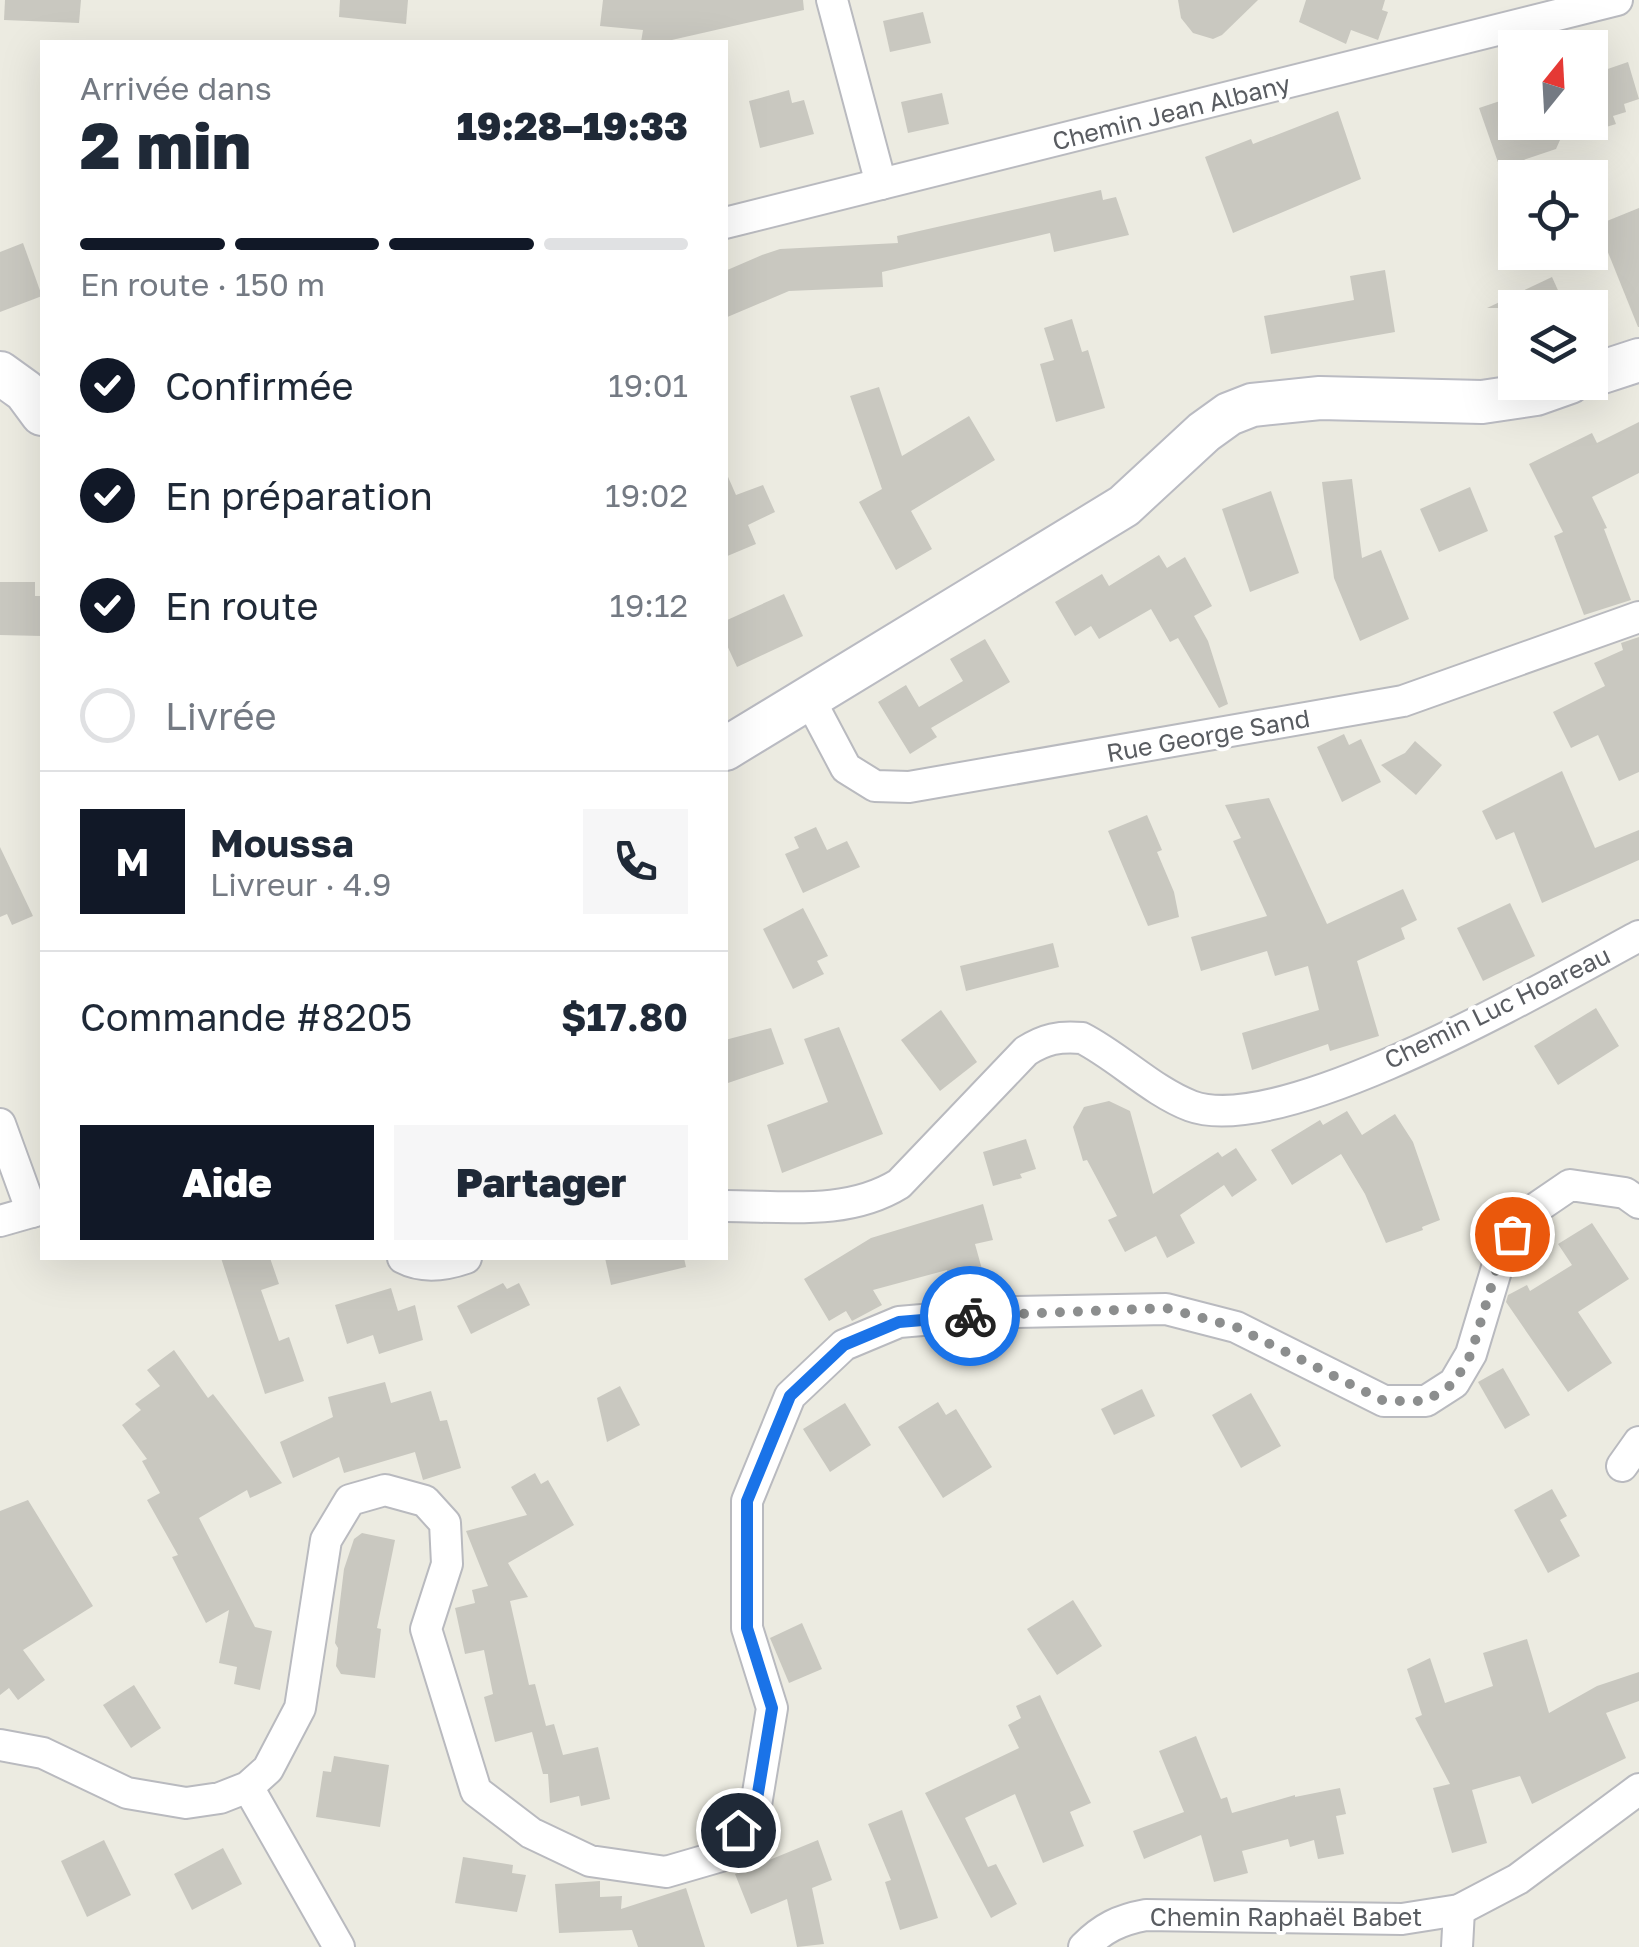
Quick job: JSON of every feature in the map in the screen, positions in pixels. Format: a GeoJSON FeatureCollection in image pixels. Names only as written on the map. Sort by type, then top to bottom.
{"type":"FeatureCollection","features":[{"type":"Feature","properties":{"kind":"main road"},"geometry":{"type":"LineString","coordinates":[[1608,370],[1639,360]]}},
{"type":"Feature","properties":{"kind":"main road"},"geometry":{"type":"LineString","coordinates":[[0,373],[26,391],[40,411]]}},
{"type":"Feature","properties":{"kind":"main road"},"geometry":{"type":"LineString","coordinates":[[728,741],[810,700],[1124,506],[1204,432],[1230,414],[1252,405],[1320,398],[1498,400]]}},
{"type":"Feature","properties":{"kind":"street"},"geometry":{"type":"LineString","coordinates":[[832,0],[881,184]]}},
{"type":"Feature","properties":{"kind":"street","name":"Chemin Jean Albany"},"geometry":{"type":"LineString","coordinates":[[728,222],[1618,0]]}},
{"type":"Feature","properties":{"kind":"street","name":"Rue George Sand"},"geometry":{"type":"LineString","coordinates":[[810,700],[846,768],[875,786],[910,787],[1403,701],[1639,617]]}},
{"type":"Feature","properties":{"kind":"street","name":"Chemin Luc Hoareau"},"geometry":{"type":"LineString","coordinates":[[728,1206],[852,1205],[876,1198],[900,1184],[1026,1051],[1061,1036],[1082,1038],[1192,1107],[1219,1111],[1266,1107],[1308,1095],[1438,1042],[1639,936]]}},
{"type":"Feature","properties":{"kind":"street"},"geometry":{"type":"LineString","coordinates":[[0,1124],[37,1210],[0,1221]]}},
{"type":"Feature","properties":{"kind":"street"},"geometry":{"type":"LineString","coordinates":[[0,1745],[43,1753],[126,1793],[186,1803],[220,1798],[248,1787],[268,1770],[300,1708],[326,1540],[350,1500],[385,1490],[425,1500],[445,1523],[446,1564],[426,1629],[476,1791],[531,1833],[590,1861],[666,1872],[720,1856],[756,1805],[772,1708],[747,1628],[747,1501],[790,1396],[844,1345],[899,1322],[1016,1312],[1166,1308],[1236,1327],[1384,1401],[1426,1401],[1454,1383],[1471,1354],[1502,1251],[1523,1217],[1570,1185],[1625,1194],[1639,1203]]}},
{"type":"Feature","properties":{"kind":"street"},"geometry":{"type":"LineString","coordinates":[[406,1260],[447,1265],[461,1260]]}},
{"type":"Feature","properties":{"kind":"street"},"geometry":{"type":"LineString","coordinates":[[248,1787],[338,1947]]}},
{"type":"Feature","properties":{"kind":"street","name":"Chemin Raphaël Babet"},"geometry":{"type":"LineString","coordinates":[[1084,1947],[1101,1930],[1122,1919],[1146,1915],[1402,1919],[1458,1910],[1518,1879],[1639,1789]]}},
{"type":"Feature","properties":{"kind":"street"},"geometry":{"type":"LineString","coordinates":[[1456,1947],[1458,1910]]}},
{"type":"Feature","properties":{"kind":"building"},"geometry":{"type":"Polygon","coordinates":[[[5,0],[81,0],[79,23],[4,20],[5,0]]]}},
{"type":"Feature","properties":{"kind":"building"},"geometry":{"type":"Polygon","coordinates":[[[340,0],[408,0],[406,24],[339,17],[340,0]]]}},
{"type":"Feature","properties":{"kind":"building"},"geometry":{"type":"Polygon","coordinates":[[[603,0],[803,0],[804,10],[672,40],[641,40],[643,30],[600,26],[603,0]]]}},
{"type":"Feature","properties":{"kind":"building"},"geometry":{"type":"Polygon","coordinates":[[[1178,0],[1258,0],[1213,39],[1193,33],[1181,18],[1178,0]]]}},
{"type":"Feature","properties":{"kind":"building"},"geometry":{"type":"Polygon","coordinates":[[[1306,0],[1385,0],[1382,10],[1388,12],[1378,40],[1351,30],[1346,44],[1299,22],[1306,0]]]}},
{"type":"Feature","properties":{"kind":"building"},"geometry":{"type":"Polygon","coordinates":[[[923,12],[931,43],[890,52],[883,21],[923,12]]]}},
{"type":"Feature","properties":{"kind":"building"},"geometry":{"type":"Polygon","coordinates":[[[1628,62],[1639,99],[1624,104],[1626,112],[1613,116],[1616,124],[1608,126],[1608,69],[1628,62]]]}},
{"type":"Feature","properties":{"kind":"building"},"geometry":{"type":"Polygon","coordinates":[[[789,90],[792,103],[804,100],[814,134],[760,148],[749,101],[789,90]]]}},
{"type":"Feature","properties":{"kind":"building"},"geometry":{"type":"Polygon","coordinates":[[[942,93],[949,124],[908,133],[901,102],[942,93]]]}},
{"type":"Feature","properties":{"kind":"building"},"geometry":{"type":"Polygon","coordinates":[[[1498,102],[1498,140],[1560,140],[1556,149],[1524,160],[1498,162],[1479,108],[1498,102]]]}},
{"type":"Feature","properties":{"kind":"building"},"geometry":{"type":"Polygon","coordinates":[[[1338,111],[1361,179],[1233,233],[1205,157],[1251,139],[1253,144],[1338,111]]]}},
{"type":"Feature","properties":{"kind":"building"},"geometry":{"type":"Polygon","coordinates":[[[1101,190],[1103,200],[1116,197],[1129,235],[1054,252],[1050,233],[882,272],[883,287],[789,291],[728,317],[728,270],[780,249],[898,243],[897,236],[1101,190]]]}},
{"type":"Feature","properties":{"kind":"building"},"geometry":{"type":"Polygon","coordinates":[[[1639,208],[1639,327],[1608,252],[1608,221],[1639,208]]]}},
{"type":"Feature","properties":{"kind":"building"},"geometry":{"type":"Polygon","coordinates":[[[23,243],[40,297],[0,312],[0,252],[23,243]]]}},
{"type":"Feature","properties":{"kind":"building"},"geometry":{"type":"Polygon","coordinates":[[[1385,270],[1395,332],[1271,354],[1264,316],[1354,300],[1350,276],[1385,270]]]}},
{"type":"Feature","properties":{"kind":"building"},"geometry":{"type":"Polygon","coordinates":[[[1552,277],[1558,290],[1525,290],[1552,277]]]}},
{"type":"Feature","properties":{"kind":"building"},"geometry":{"type":"Polygon","coordinates":[[[1072,319],[1082,352],[1088,350],[1105,408],[1056,422],[1040,364],[1054,360],[1044,328],[1072,319]]]}},
{"type":"Feature","properties":{"kind":"building"},"geometry":{"type":"Polygon","coordinates":[[[879,387],[902,456],[969,416],[995,460],[911,511],[932,549],[896,570],[859,502],[882,489],[850,396],[879,387]]]}},
{"type":"Feature","properties":{"kind":"building"},"geometry":{"type":"Polygon","coordinates":[[[1639,422],[1639,473],[1592,497],[1607,528],[1604,529],[1631,600],[1584,615],[1554,536],[1563,532],[1529,464],[1592,433],[1597,443],[1639,422]]]}},
{"type":"Feature","properties":{"kind":"building"},"geometry":{"type":"Polygon","coordinates":[[[728,477],[736,495],[763,485],[775,512],[748,525],[756,544],[728,556],[728,477]]]}},
{"type":"Feature","properties":{"kind":"building"},"geometry":{"type":"Polygon","coordinates":[[[1352,479],[1362,558],[1381,550],[1409,619],[1360,641],[1334,578],[1322,482],[1352,479]]]}},
{"type":"Feature","properties":{"kind":"building"},"geometry":{"type":"Polygon","coordinates":[[[1470,487],[1488,531],[1439,552],[1420,509],[1470,487]]]}},
{"type":"Feature","properties":{"kind":"building"},"geometry":{"type":"Polygon","coordinates":[[[1271,491],[1299,573],[1250,592],[1222,509],[1271,491]]]}},
{"type":"Feature","properties":{"kind":"building"},"geometry":{"type":"Polygon","coordinates":[[[1159,555],[1167,568],[1185,557],[1212,606],[1194,616],[1208,641],[1228,704],[1219,708],[1178,638],[1170,642],[1151,609],[1099,639],[1091,626],[1075,636],[1055,602],[1102,574],[1109,586],[1159,555]]]}},
{"type":"Feature","properties":{"kind":"building"},"geometry":{"type":"Polygon","coordinates":[[[0,582],[35,582],[35,596],[40,596],[40,636],[0,635],[0,582]]]}},
{"type":"Feature","properties":{"kind":"building"},"geometry":{"type":"Polygon","coordinates":[[[784,594],[803,636],[737,667],[728,648],[728,620],[784,594]]]}},
{"type":"Feature","properties":{"kind":"building"},"geometry":{"type":"Polygon","coordinates":[[[1639,637],[1639,772],[1619,781],[1598,735],[1571,748],[1553,712],[1605,686],[1594,663],[1623,650],[1621,643],[1639,637]]]}},
{"type":"Feature","properties":{"kind":"building"},"geometry":{"type":"Polygon","coordinates":[[[985,639],[1010,682],[931,728],[937,737],[910,754],[878,702],[906,685],[919,707],[963,681],[950,659],[985,639]]]}},
{"type":"Feature","properties":{"kind":"building"},"geometry":{"type":"Polygon","coordinates":[[[1344,734],[1349,745],[1361,739],[1381,782],[1342,802],[1317,747],[1344,734]]]}},
{"type":"Feature","properties":{"kind":"building"},"geometry":{"type":"Polygon","coordinates":[[[1415,741],[1442,765],[1416,795],[1381,765],[1405,753],[1415,741]]]}},
{"type":"Feature","properties":{"kind":"building"},"geometry":{"type":"Polygon","coordinates":[[[1562,771],[1595,848],[1639,830],[1639,860],[1542,903],[1514,832],[1496,840],[1482,811],[1562,771]]]}},
{"type":"Feature","properties":{"kind":"building"},"geometry":{"type":"Polygon","coordinates":[[[1269,798],[1327,924],[1403,889],[1417,920],[1401,928],[1405,939],[1357,961],[1379,1036],[1330,1051],[1328,1044],[1252,1070],[1242,1033],[1319,1010],[1308,966],[1275,976],[1267,951],[1201,971],[1191,937],[1267,916],[1233,841],[1241,838],[1225,805],[1269,798]]]}},
{"type":"Feature","properties":{"kind":"building"},"geometry":{"type":"Polygon","coordinates":[[[1147,815],[1162,850],[1157,852],[1174,892],[1179,917],[1148,926],[1108,831],[1147,815]]]}},
{"type":"Feature","properties":{"kind":"building"},"geometry":{"type":"Polygon","coordinates":[[[816,827],[827,850],[847,841],[860,867],[803,893],[785,854],[799,848],[794,837],[816,827]]]}},
{"type":"Feature","properties":{"kind":"building"},"geometry":{"type":"Polygon","coordinates":[[[0,847],[33,916],[12,925],[7,914],[0,917],[0,847]]]}},
{"type":"Feature","properties":{"kind":"building"},"geometry":{"type":"Polygon","coordinates":[[[1510,903],[1535,956],[1483,981],[1457,928],[1510,903]]]}},
{"type":"Feature","properties":{"kind":"building"},"geometry":{"type":"Polygon","coordinates":[[[803,908],[828,956],[817,961],[824,974],[793,989],[763,929],[803,908]]]}},
{"type":"Feature","properties":{"kind":"building"},"geometry":{"type":"Polygon","coordinates":[[[1053,943],[1059,967],[966,991],[960,966],[1053,943]]]}},
{"type":"Feature","properties":{"kind":"building"},"geometry":{"type":"Polygon","coordinates":[[[1596,1008],[1619,1046],[1558,1085],[1534,1046],[1596,1008]]]}},
{"type":"Feature","properties":{"kind":"building"},"geometry":{"type":"Polygon","coordinates":[[[941,1010],[977,1062],[940,1091],[901,1040],[941,1010]]]}},
{"type":"Feature","properties":{"kind":"building"},"geometry":{"type":"Polygon","coordinates":[[[839,1027],[883,1134],[782,1173],[767,1125],[828,1102],[804,1039],[839,1027]]]}},
{"type":"Feature","properties":{"kind":"building"},"geometry":{"type":"Polygon","coordinates":[[[771,1028],[784,1064],[728,1083],[728,1039],[771,1028]]]}},
{"type":"Feature","properties":{"kind":"building"},"geometry":{"type":"Polygon","coordinates":[[[1109,1101],[1130,1111],[1153,1194],[1218,1152],[1222,1157],[1236,1148],[1257,1180],[1232,1197],[1224,1185],[1180,1215],[1195,1243],[1167,1258],[1156,1236],[1125,1252],[1108,1220],[1117,1216],[1087,1160],[1083,1161],[1073,1127],[1084,1107],[1109,1101]]]}},
{"type":"Feature","properties":{"kind":"building"},"geometry":{"type":"Polygon","coordinates":[[[1347,1111],[1362,1135],[1395,1114],[1413,1142],[1440,1220],[1386,1243],[1365,1194],[1341,1154],[1292,1185],[1271,1150],[1320,1120],[1323,1125],[1347,1111]]]}},
{"type":"Feature","properties":{"kind":"building"},"geometry":{"type":"Polygon","coordinates":[[[1026,1139],[1036,1169],[1020,1174],[1022,1178],[993,1186],[983,1152],[1026,1139]]]}},
{"type":"Feature","properties":{"kind":"building"},"geometry":{"type":"Polygon","coordinates":[[[983,1204],[993,1240],[975,1244],[985,1280],[953,1289],[947,1270],[873,1290],[882,1305],[852,1321],[846,1311],[829,1321],[804,1279],[871,1238],[983,1204]]]}},
{"type":"Feature","properties":{"kind":"building"},"geometry":{"type":"Polygon","coordinates":[[[1592,1223],[1629,1279],[1578,1312],[1612,1363],[1568,1392],[1506,1302],[1508,1295],[1527,1285],[1530,1291],[1572,1265],[1558,1244],[1592,1223]]]}},
{"type":"Feature","properties":{"kind":"building"},"geometry":{"type":"Polygon","coordinates":[[[222,1260],[271,1260],[279,1284],[261,1290],[279,1341],[289,1337],[304,1381],[265,1394],[222,1260]]]}},
{"type":"Feature","properties":{"kind":"building"},"geometry":{"type":"Polygon","coordinates":[[[605,1260],[684,1260],[686,1267],[611,1285],[605,1260]]]}},
{"type":"Feature","properties":{"kind":"building"},"geometry":{"type":"Polygon","coordinates":[[[503,1283],[507,1289],[519,1283],[530,1305],[471,1334],[457,1306],[503,1283]]]}},
{"type":"Feature","properties":{"kind":"building"},"geometry":{"type":"Polygon","coordinates":[[[391,1288],[398,1311],[415,1305],[423,1340],[379,1354],[373,1335],[347,1344],[335,1305],[391,1288]]]}},
{"type":"Feature","properties":{"kind":"building"},"geometry":{"type":"Polygon","coordinates":[[[174,1350],[208,1398],[213,1394],[282,1483],[250,1498],[247,1490],[199,1518],[255,1627],[272,1631],[260,1690],[234,1684],[237,1667],[219,1663],[229,1610],[206,1623],[172,1557],[178,1555],[147,1500],[160,1493],[142,1461],[147,1459],[122,1425],[141,1410],[135,1404],[160,1386],[147,1370],[174,1350]]]}},
{"type":"Feature","properties":{"kind":"building"},"geometry":{"type":"Polygon","coordinates":[[[1503,1368],[1530,1415],[1505,1429],[1478,1382],[1503,1368]]]}},
{"type":"Feature","properties":{"kind":"building"},"geometry":{"type":"Polygon","coordinates":[[[385,1382],[391,1403],[431,1391],[440,1421],[447,1420],[461,1468],[423,1480],[415,1452],[344,1473],[339,1457],[293,1478],[280,1442],[333,1417],[328,1397],[385,1382]]]}},
{"type":"Feature","properties":{"kind":"building"},"geometry":{"type":"Polygon","coordinates":[[[620,1386],[640,1425],[607,1442],[597,1398],[620,1386]]]}},
{"type":"Feature","properties":{"kind":"building"},"geometry":{"type":"Polygon","coordinates":[[[1142,1389],[1155,1416],[1114,1435],[1101,1409],[1142,1389]]]}},
{"type":"Feature","properties":{"kind":"building"},"geometry":{"type":"Polygon","coordinates":[[[1251,1393],[1281,1446],[1241,1468],[1212,1415],[1251,1393]]]}},
{"type":"Feature","properties":{"kind":"building"},"geometry":{"type":"Polygon","coordinates":[[[938,1402],[946,1415],[956,1409],[992,1467],[943,1498],[898,1427],[938,1402]]]}},
{"type":"Feature","properties":{"kind":"building"},"geometry":{"type":"Polygon","coordinates":[[[845,1403],[871,1445],[830,1472],[803,1429],[845,1403]]]}},
{"type":"Feature","properties":{"kind":"building"},"geometry":{"type":"Polygon","coordinates":[[[535,1473],[541,1484],[548,1480],[574,1525],[508,1563],[528,1597],[510,1601],[529,1685],[535,1684],[546,1726],[554,1724],[563,1755],[598,1747],[610,1799],[581,1806],[579,1796],[550,1803],[548,1774],[543,1774],[532,1732],[495,1742],[484,1697],[493,1694],[484,1650],[465,1654],[455,1608],[475,1603],[472,1590],[488,1586],[466,1531],[527,1515],[511,1487],[535,1473]]]}},
{"type":"Feature","properties":{"kind":"building"},"geometry":{"type":"Polygon","coordinates":[[[1552,1489],[1567,1516],[1560,1520],[1580,1556],[1548,1573],[1514,1510],[1552,1489]]]}},
{"type":"Feature","properties":{"kind":"building"},"geometry":{"type":"Polygon","coordinates":[[[28,1500],[93,1606],[23,1650],[45,1680],[18,1700],[9,1688],[0,1695],[0,1511],[28,1500]]]}},
{"type":"Feature","properties":{"kind":"building"},"geometry":{"type":"Polygon","coordinates":[[[362,1533],[395,1540],[377,1628],[381,1629],[375,1678],[341,1674],[336,1666],[344,1569],[354,1539],[362,1533]]]}},
{"type":"Feature","properties":{"kind":"building"},"geometry":{"type":"Polygon","coordinates":[[[1073,1600],[1102,1646],[1057,1675],[1027,1629],[1073,1600]]]}},
{"type":"Feature","properties":{"kind":"building"},"geometry":{"type":"Polygon","coordinates":[[[802,1623],[822,1669],[789,1683],[770,1638],[802,1623]]]}},
{"type":"Feature","properties":{"kind":"building"},"geometry":{"type":"Polygon","coordinates":[[[1527,1639],[1549,1713],[1597,1686],[1639,1672],[1639,1701],[1606,1713],[1626,1758],[1532,1804],[1520,1776],[1472,1790],[1487,1843],[1452,1853],[1433,1788],[1450,1784],[1415,1718],[1422,1715],[1407,1669],[1430,1658],[1445,1703],[1493,1686],[1483,1653],[1527,1639]]]}},
{"type":"Feature","properties":{"kind":"building"},"geometry":{"type":"Polygon","coordinates":[[[134,1685],[161,1728],[131,1748],[103,1705],[134,1685]]]}},
{"type":"Feature","properties":{"kind":"building"},"geometry":{"type":"Polygon","coordinates":[[[1040,1695],[1091,1803],[1070,1812],[1084,1846],[1043,1863],[1015,1794],[965,1818],[988,1867],[996,1864],[1017,1904],[991,1918],[925,1793],[1019,1748],[1008,1725],[1021,1718],[1016,1706],[1040,1695]]]}},
{"type":"Feature","properties":{"kind":"building"},"geometry":{"type":"Polygon","coordinates":[[[1196,1736],[1221,1799],[1227,1797],[1232,1813],[1295,1795],[1340,1788],[1346,1814],[1336,1816],[1344,1854],[1318,1859],[1314,1840],[1290,1847],[1288,1839],[1242,1851],[1248,1873],[1214,1882],[1201,1835],[1144,1859],[1133,1831],[1184,1812],[1159,1751],[1196,1736]]]}},
{"type":"Feature","properties":{"kind":"building"},"geometry":{"type":"Polygon","coordinates":[[[334,1756],[389,1765],[380,1827],[316,1817],[323,1771],[331,1772],[334,1756]]]}},
{"type":"Feature","properties":{"kind":"building"},"geometry":{"type":"Polygon","coordinates":[[[902,1810],[938,1918],[900,1930],[885,1882],[891,1880],[868,1824],[902,1810]]]}},
{"type":"Feature","properties":{"kind":"building"},"geometry":{"type":"Polygon","coordinates":[[[104,1840],[131,1895],[87,1917],[61,1861],[104,1840]]]}},
{"type":"Feature","properties":{"kind":"building"},"geometry":{"type":"Polygon","coordinates":[[[818,1840],[832,1880],[812,1888],[824,1944],[797,1947],[787,1899],[751,1914],[735,1874],[818,1840]]]}},
{"type":"Feature","properties":{"kind":"building"},"geometry":{"type":"Polygon","coordinates":[[[223,1848],[242,1884],[192,1910],[174,1874],[223,1848]]]}},
{"type":"Feature","properties":{"kind":"building"},"geometry":{"type":"Polygon","coordinates":[[[463,1857],[513,1865],[512,1873],[526,1875],[517,1912],[455,1903],[463,1857]]]}},
{"type":"Feature","properties":{"kind":"building"},"geometry":{"type":"Polygon","coordinates":[[[600,1881],[600,1897],[622,1896],[621,1909],[686,1888],[705,1947],[638,1947],[632,1930],[559,1933],[555,1884],[600,1881]]]}},
{"type":"Feature","properties":{"kind":"way so far"},"geometry":{"type":"LineString","coordinates":[[970,1316],[1166,1308],[1236,1327],[1384,1401],[1426,1401],[1454,1383],[1471,1354],[1502,1251],[1512,1234]]}},
{"type":"Feature","properties":{"kind":"route"},"geometry":{"type":"LineString","coordinates":[[738,1830],[756,1805],[772,1708],[747,1628],[747,1501],[790,1396],[844,1345],[899,1322],[970,1316]]}}]}
